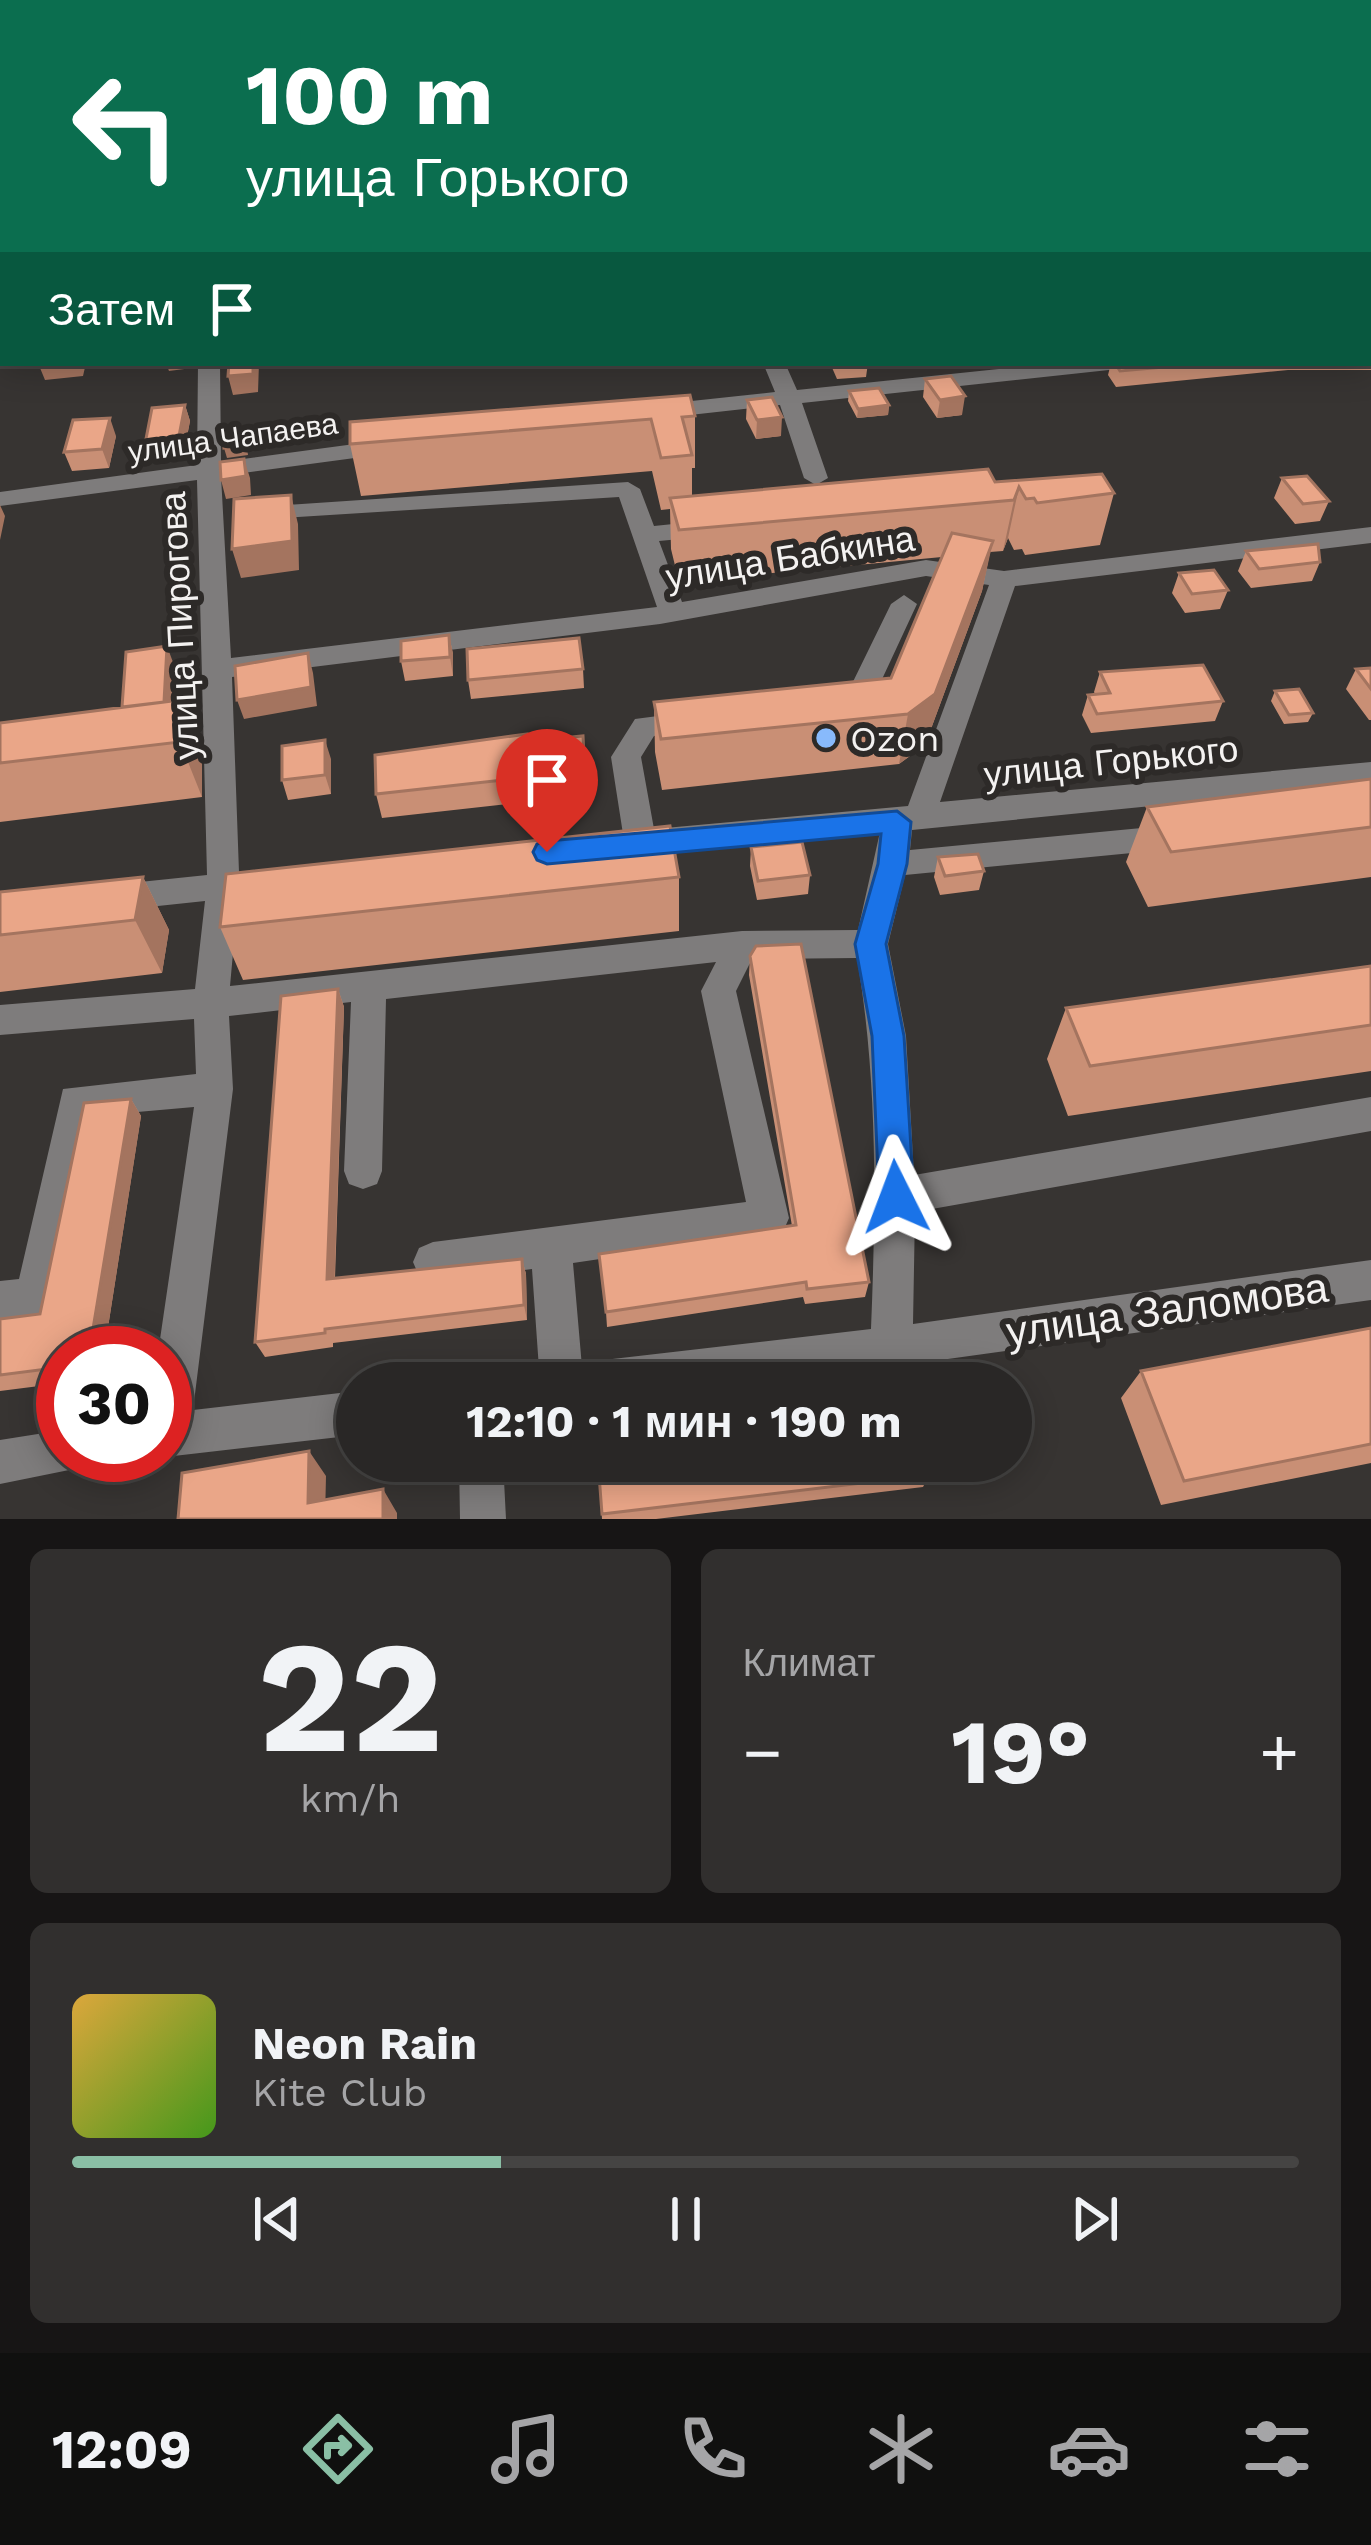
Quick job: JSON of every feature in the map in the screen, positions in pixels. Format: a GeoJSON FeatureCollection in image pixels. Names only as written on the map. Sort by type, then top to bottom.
{"type":"FeatureCollection","features":[{"type":"Feature","properties":{"kind":"street","name":"улица Пирогова"},"geometry":{"type":"LineString","coordinates":[[209,366],[209,518],[220,669],[210,739],[223,886]]}},
{"type":"Feature","properties":{"kind":"street"},"geometry":{"type":"LineString","coordinates":[[776,366],[790,395],[789,412],[816,478]]}},
{"type":"Feature","properties":{"kind":"street"},"geometry":{"type":"LineString","coordinates":[[627,416],[1087,366]]}},
{"type":"Feature","properties":{"kind":"street","name":"улица Чапаева"},"geometry":{"type":"LineString","coordinates":[[0,499],[418,442]]}},
{"type":"Feature","properties":{"kind":"street"},"geometry":{"type":"LineString","coordinates":[[209,518],[628,489],[672,611]]}},
{"type":"Feature","properties":{"kind":"street"},"geometry":{"type":"LineString","coordinates":[[644,535],[734,526]]}},
{"type":"Feature","properties":{"kind":"street","name":"улица Бабкина"},"geometry":{"type":"LineString","coordinates":[[220,669],[672,611],[926,568],[1004,579],[1371,535]]}},
{"type":"Feature","properties":{"kind":"street"},"geometry":{"type":"LineString","coordinates":[[891,1348],[896,1197],[888,1036],[871,944],[892,864],[1004,579]]}},
{"type":"Feature","properties":{"kind":"street"},"geometry":{"type":"LineString","coordinates":[[809,709],[856,704],[904,604]]}},
{"type":"Feature","properties":{"kind":"street"},"geometry":{"type":"LineString","coordinates":[[640,843],[626,757],[635,742],[645,726],[715,719]]}},
{"type":"Feature","properties":{"kind":"street","name":"улица Горького"},"geometry":{"type":"LineString","coordinates":[[594,848],[1371,773]]}},
{"type":"Feature","properties":{"kind":"street"},"geometry":{"type":"LineString","coordinates":[[892,864],[1210,832]]}},
{"type":"Feature","properties":{"kind":"street"},"geometry":{"type":"LineString","coordinates":[[89,900],[292,879]]}},
{"type":"Feature","properties":{"kind":"street"},"geometry":{"type":"LineString","coordinates":[[182,1326],[215,1089],[211,1003],[223,886]]}},
{"type":"Feature","properties":{"kind":"street"},"geometry":{"type":"LineString","coordinates":[[0,1020],[211,1003],[742,945],[871,944]]}},
{"type":"Feature","properties":{"kind":"street"},"geometry":{"type":"LineString","coordinates":[[434,1262],[769,1218],[718,991],[742,945]]}},
{"type":"Feature","properties":{"kind":"street"},"geometry":{"type":"LineString","coordinates":[[363,1171],[369,985]]}},
{"type":"Feature","properties":{"kind":"street"},"geometry":{"type":"LineString","coordinates":[[0,1301],[37,1297],[76,1101],[215,1089]]}},
{"type":"Feature","properties":{"kind":"street"},"geometry":{"type":"LineString","coordinates":[[896,1197],[1371,1114]]}},
{"type":"Feature","properties":{"kind":"street"},"geometry":{"type":"LineString","coordinates":[[550,1246],[560,1362]]}},
{"type":"Feature","properties":{"kind":"street","name":"улица Заломова"},"geometry":{"type":"LineString","coordinates":[[773,1362],[1371,1280]]}},
{"type":"Feature","properties":{"kind":"street"},"geometry":{"type":"LineString","coordinates":[[192,1431],[336,1415]]}},
{"type":"Feature","properties":{"kind":"street"},"geometry":{"type":"LineString","coordinates":[[0,1462],[36,1456]]}},
{"type":"Feature","properties":{"kind":"street"},"geometry":{"type":"LineString","coordinates":[[482,1482],[483,1519]]}},
{"type":"Feature","properties":{"kind":"building"},"geometry":{"type":"Polygon","coordinates":[[[229,366],[253,366],[253,374],[228,376],[229,366]]]}},
{"type":"Feature","properties":{"kind":"building"},"geometry":{"type":"Polygon","coordinates":[[[1117,366],[1176,366],[1120,371],[1117,366]]]}},
{"type":"Feature","properties":{"kind":"building"},"geometry":{"type":"Polygon","coordinates":[[[951,376],[965,396],[940,400],[925,379],[951,376]]]}},
{"type":"Feature","properties":{"kind":"building"},"geometry":{"type":"Polygon","coordinates":[[[879,388],[889,405],[858,409],[849,391],[879,388]]]}},
{"type":"Feature","properties":{"kind":"building"},"geometry":{"type":"Polygon","coordinates":[[[690,395],[695,416],[682,417],[692,455],[661,458],[651,419],[350,444],[350,422],[690,395]]]}},
{"type":"Feature","properties":{"kind":"building"},"geometry":{"type":"Polygon","coordinates":[[[772,397],[782,417],[757,420],[747,400],[772,397]]]}},
{"type":"Feature","properties":{"kind":"building"},"geometry":{"type":"Polygon","coordinates":[[[185,405],[178,441],[145,444],[152,408],[185,405]]]}},
{"type":"Feature","properties":{"kind":"building"},"geometry":{"type":"Polygon","coordinates":[[[110,418],[102,449],[64,452],[73,420],[110,418]]]}},
{"type":"Feature","properties":{"kind":"building"},"geometry":{"type":"Polygon","coordinates":[[[244,427],[245,445],[224,448],[224,430],[244,427]]]}},
{"type":"Feature","properties":{"kind":"building"},"geometry":{"type":"Polygon","coordinates":[[[244,459],[246,476],[221,480],[220,462],[244,459]]]}},
{"type":"Feature","properties":{"kind":"building"},"geometry":{"type":"Polygon","coordinates":[[[988,469],[995,482],[1102,474],[1114,493],[1037,503],[1034,498],[1026,499],[1019,487],[1014,500],[679,530],[670,498],[988,469]]]}},
{"type":"Feature","properties":{"kind":"building"},"geometry":{"type":"Polygon","coordinates":[[[1307,476],[1329,501],[1303,504],[1282,478],[1307,476]]]}},
{"type":"Feature","properties":{"kind":"building"},"geometry":{"type":"Polygon","coordinates":[[[291,495],[292,541],[232,549],[234,499],[291,495]]]}},
{"type":"Feature","properties":{"kind":"building"},"geometry":{"type":"Polygon","coordinates":[[[952,533],[993,541],[935,694],[908,714],[661,739],[654,702],[891,678],[952,533]]]}},
{"type":"Feature","properties":{"kind":"building"},"geometry":{"type":"Polygon","coordinates":[[[1318,544],[1320,562],[1259,569],[1246,551],[1318,544]]]}},
{"type":"Feature","properties":{"kind":"building"},"geometry":{"type":"Polygon","coordinates":[[[1214,570],[1228,590],[1192,594],[1179,573],[1214,570]]]}},
{"type":"Feature","properties":{"kind":"building"},"geometry":{"type":"Polygon","coordinates":[[[449,635],[450,657],[401,661],[401,641],[449,635]]]}},
{"type":"Feature","properties":{"kind":"building"},"geometry":{"type":"Polygon","coordinates":[[[579,638],[583,669],[468,680],[467,649],[579,638]]]}},
{"type":"Feature","properties":{"kind":"building"},"geometry":{"type":"Polygon","coordinates":[[[167,646],[164,702],[122,707],[126,652],[167,646]]]}},
{"type":"Feature","properties":{"kind":"building"},"geometry":{"type":"Polygon","coordinates":[[[308,653],[311,687],[237,700],[235,666],[308,653]]]}},
{"type":"Feature","properties":{"kind":"building"},"geometry":{"type":"Polygon","coordinates":[[[1203,665],[1223,701],[1097,714],[1088,695],[1110,693],[1100,672],[1203,665]]]}},
{"type":"Feature","properties":{"kind":"building"},"geometry":{"type":"Polygon","coordinates":[[[1371,668],[1371,689],[1356,669],[1371,668]]]}},
{"type":"Feature","properties":{"kind":"building"},"geometry":{"type":"Polygon","coordinates":[[[1299,689],[1313,713],[1289,715],[1275,691],[1299,689]]]}},
{"type":"Feature","properties":{"kind":"building"},"geometry":{"type":"Polygon","coordinates":[[[180,700],[180,742],[0,763],[0,723],[180,700]]]}},
{"type":"Feature","properties":{"kind":"building"},"geometry":{"type":"Polygon","coordinates":[[[527,734],[527,741],[583,736],[585,771],[376,794],[375,755],[527,734]]]}},
{"type":"Feature","properties":{"kind":"building"},"geometry":{"type":"Polygon","coordinates":[[[325,740],[325,775],[282,780],[282,746],[325,740]]]}},
{"type":"Feature","properties":{"kind":"building"},"geometry":{"type":"Polygon","coordinates":[[[1371,779],[1371,827],[1171,852],[1147,807],[1371,779]]]}},
{"type":"Feature","properties":{"kind":"building"},"geometry":{"type":"Polygon","coordinates":[[[670,826],[679,877],[220,927],[226,874],[670,826]]]}},
{"type":"Feature","properties":{"kind":"building"},"geometry":{"type":"Polygon","coordinates":[[[802,842],[810,875],[758,881],[751,847],[802,842]]]}},
{"type":"Feature","properties":{"kind":"building"},"geometry":{"type":"Polygon","coordinates":[[[978,854],[984,871],[945,876],[938,857],[978,854]]]}},
{"type":"Feature","properties":{"kind":"building"},"geometry":{"type":"Polygon","coordinates":[[[143,877],[135,920],[0,935],[0,892],[143,877]]]}},
{"type":"Feature","properties":{"kind":"building"},"geometry":{"type":"Polygon","coordinates":[[[801,944],[869,1282],[807,1289],[806,1282],[606,1312],[599,1254],[796,1225],[750,956],[756,946],[801,944]]]}},
{"type":"Feature","properties":{"kind":"building"},"geometry":{"type":"Polygon","coordinates":[[[1371,966],[1371,1025],[1090,1066],[1066,1008],[1371,966]]]}},
{"type":"Feature","properties":{"kind":"building"},"geometry":{"type":"Polygon","coordinates":[[[338,989],[327,1279],[522,1259],[524,1305],[255,1342],[281,996],[338,989]]]}},
{"type":"Feature","properties":{"kind":"building"},"geometry":{"type":"Polygon","coordinates":[[[131,1099],[93,1326],[36,1326],[36,1370],[0,1375],[0,1319],[40,1314],[84,1103],[131,1099]]]}},
{"type":"Feature","properties":{"kind":"building"},"geometry":{"type":"Polygon","coordinates":[[[1371,1328],[1371,1444],[1184,1481],[1141,1371],[1371,1328]]]}},
{"type":"Feature","properties":{"kind":"building"},"geometry":{"type":"Polygon","coordinates":[[[309,1451],[308,1503],[383,1489],[383,1519],[178,1519],[181,1482],[192,1482],[192,1471],[309,1451]]]}},
{"type":"Feature","properties":{"kind":"building"},"geometry":{"type":"Polygon","coordinates":[[[600,1482],[870,1482],[602,1514],[600,1482]]]}},
{"type":"Feature","properties":{"kind":"place","name":"Ozon"},"geometry":{"type":"Point","coordinates":[826,738]}},
{"type":"Feature","properties":{"kind":"route"},"geometry":{"type":"LineString","coordinates":[[547,852],[897,822],[892,864],[871,944],[888,1036],[896,1197]]}}]}
